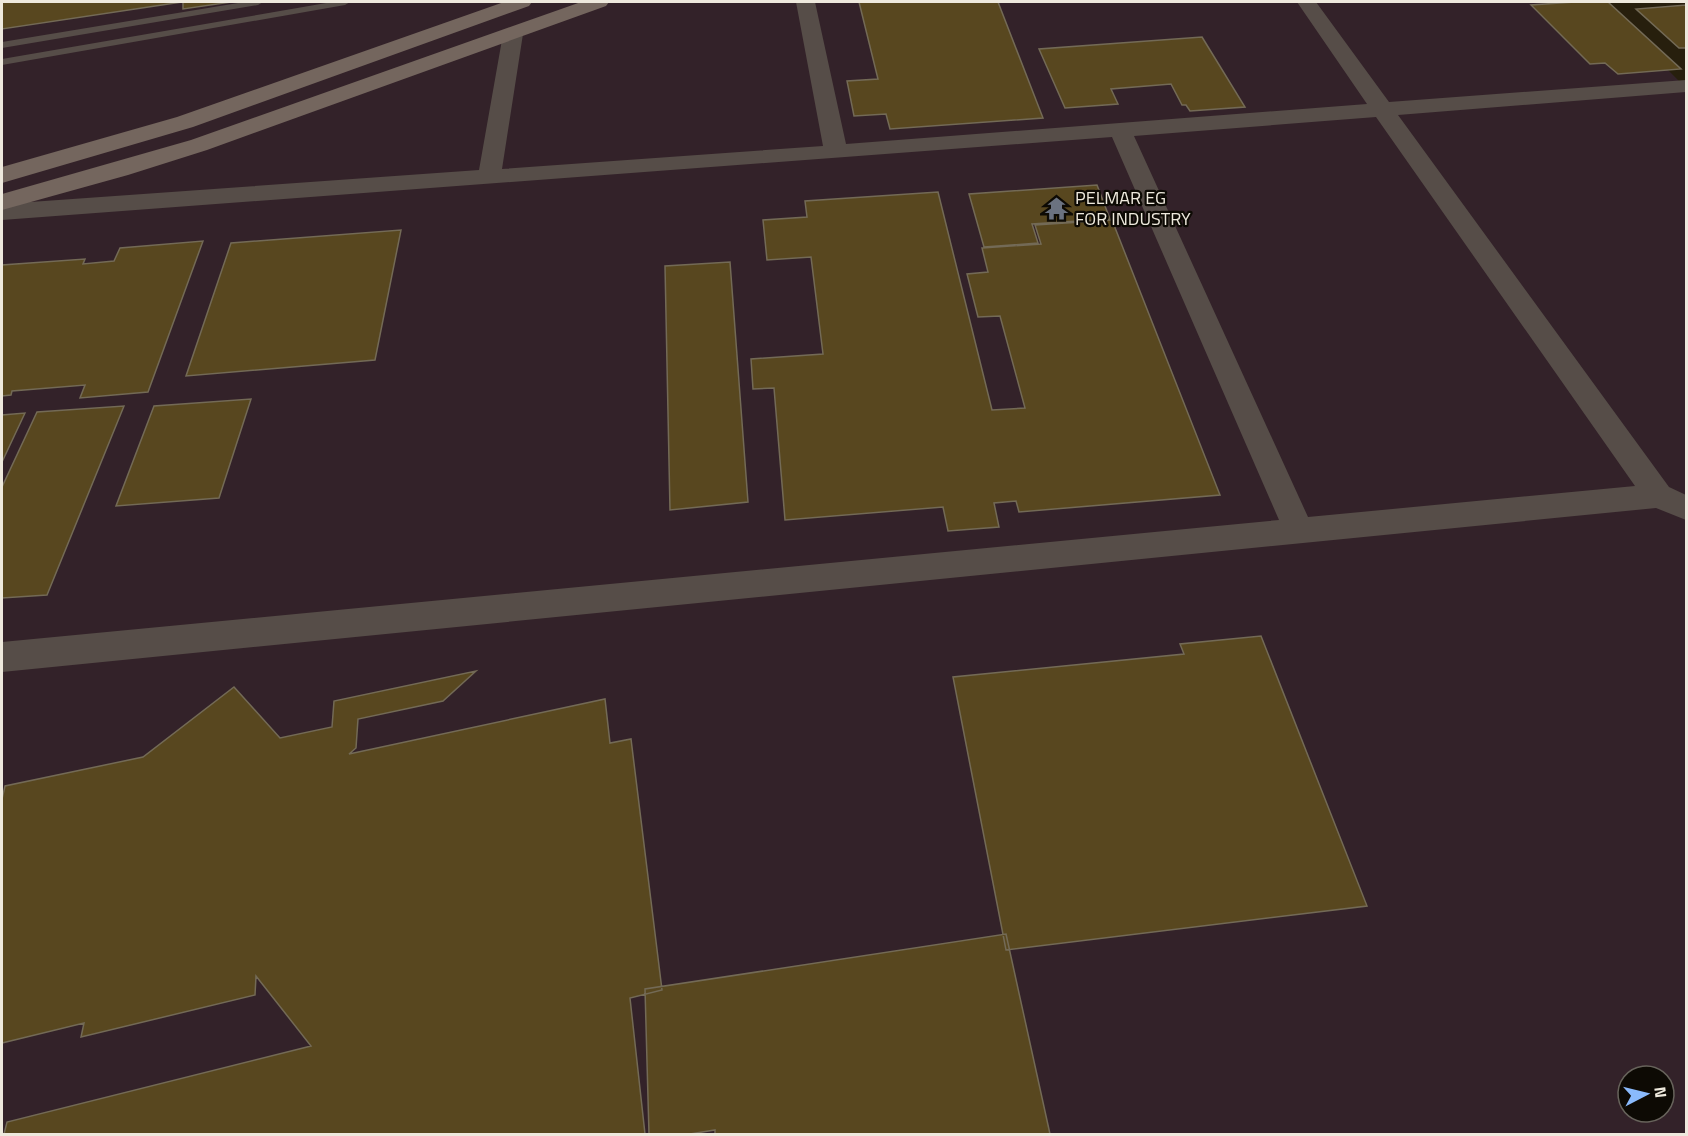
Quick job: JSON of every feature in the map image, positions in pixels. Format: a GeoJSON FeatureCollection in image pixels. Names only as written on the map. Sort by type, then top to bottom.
{"type":"FeatureCollection","features":[{"type":"Feature","properties":{"kind":"street"},"geometry":{"type":"LineString","coordinates":[[2,174],[185,123],[522,2]]}},
{"type":"Feature","properties":{"kind":"street"},"geometry":{"type":"LineString","coordinates":[[2,202],[199,145],[599,2]]}},
{"type":"Feature","properties":{"kind":"street"},"geometry":{"type":"LineString","coordinates":[[805,2],[836,152]]}},
{"type":"Feature","properties":{"kind":"street"},"geometry":{"type":"LineString","coordinates":[[1306,2],[1658,496]]}},
{"type":"Feature","properties":{"kind":"street"},"geometry":{"type":"LineString","coordinates":[[489,177],[513,34]]}},
{"type":"Feature","properties":{"kind":"street"},"geometry":{"type":"LineString","coordinates":[[2,212],[836,152],[1686,86]]}},
{"type":"Feature","properties":{"kind":"street"},"geometry":{"type":"LineString","coordinates":[[1120,130],[1299,531]]}},
{"type":"Feature","properties":{"kind":"street"},"geometry":{"type":"LineString","coordinates":[[2,657],[1658,496],[1686,508]]}},
{"type":"Feature","properties":{"kind":"lane"},"geometry":{"type":"LineString","coordinates":[[2,45],[258,2]]}},
{"type":"Feature","properties":{"kind":"lane"},"geometry":{"type":"LineString","coordinates":[[2,62],[345,2]]}},
{"type":"Feature","properties":{"kind":"shaded area"},"geometry":{"type":"Polygon","coordinates":[[[2,2],[1600,2],[1686,88],[1686,1134],[2,1134],[2,2]]]}},
{"type":"Feature","properties":{"kind":"building"},"geometry":{"type":"Polygon","coordinates":[[[2,2],[182,2],[2,29],[2,2]]]}},
{"type":"Feature","properties":{"kind":"building"},"geometry":{"type":"Polygon","coordinates":[[[183,2],[231,2],[183,9],[183,2]]]}},
{"type":"Feature","properties":{"kind":"building"},"geometry":{"type":"Polygon","coordinates":[[[859,2],[998,2],[1043,118],[890,129],[886,114],[854,116],[847,81],[878,79],[859,2]]]}},
{"type":"Feature","properties":{"kind":"building"},"geometry":{"type":"Polygon","coordinates":[[[1608,2],[1681,69],[1618,74],[1605,63],[1590,64],[1531,5],[1608,2]]]}},
{"type":"Feature","properties":{"kind":"building"},"geometry":{"type":"Polygon","coordinates":[[[1686,5],[1686,48],[1679,48],[1636,9],[1686,5]]]}},
{"type":"Feature","properties":{"kind":"building"},"geometry":{"type":"Polygon","coordinates":[[[1202,37],[1245,107],[1190,111],[1186,105],[1182,105],[1171,84],[1111,89],[1118,104],[1065,108],[1039,49],[1202,37]]]}},
{"type":"Feature","properties":{"kind":"building"},"geometry":{"type":"Polygon","coordinates":[[[1097,185],[1110,219],[1032,224],[1038,243],[984,247],[969,194],[1097,185]]]}},
{"type":"Feature","properties":{"kind":"building"},"geometry":{"type":"Polygon","coordinates":[[[938,192],[992,410],[1025,408],[1000,316],[978,317],[967,274],[988,272],[982,248],[1041,244],[1035,225],[1112,220],[1220,495],[1019,512],[1016,501],[994,503],[999,527],[948,531],[943,507],[785,520],[774,388],[753,389],[751,359],[823,354],[811,257],[767,260],[763,220],[807,217],[805,201],[938,192]]]}},
{"type":"Feature","properties":{"kind":"building"},"geometry":{"type":"Polygon","coordinates":[[[401,230],[375,360],[186,376],[231,243],[401,230]]]}},
{"type":"Feature","properties":{"kind":"building"},"geometry":{"type":"Polygon","coordinates":[[[203,241],[148,392],[80,398],[85,385],[12,391],[11,395],[2,396],[2,265],[85,259],[83,264],[114,261],[120,248],[203,241]]]}},
{"type":"Feature","properties":{"kind":"building"},"geometry":{"type":"Polygon","coordinates":[[[730,262],[748,502],[670,510],[665,266],[730,262]]]}},
{"type":"Feature","properties":{"kind":"building"},"geometry":{"type":"Polygon","coordinates":[[[251,399],[219,498],[116,506],[154,406],[251,399]]]}},
{"type":"Feature","properties":{"kind":"building"},"geometry":{"type":"Polygon","coordinates":[[[124,406],[47,595],[2,598],[2,487],[37,412],[124,406]]]}},
{"type":"Feature","properties":{"kind":"building"},"geometry":{"type":"Polygon","coordinates":[[[25,413],[2,462],[2,415],[25,413]]]}},
{"type":"Feature","properties":{"kind":"building"},"geometry":{"type":"Polygon","coordinates":[[[1261,636],[1367,906],[1006,950],[953,677],[1184,654],[1180,644],[1261,636]]]}},
{"type":"Feature","properties":{"kind":"building"},"geometry":{"type":"Polygon","coordinates":[[[476,671],[443,701],[358,719],[356,748],[349,754],[605,699],[610,743],[631,739],[662,990],[630,998],[645,1134],[4,1134],[7,1122],[311,1046],[256,976],[255,995],[81,1037],[84,1023],[2,1043],[2,799],[5,786],[143,757],[234,687],[280,738],[332,727],[334,701],[476,671]]]}},
{"type":"Feature","properties":{"kind":"building"},"geometry":{"type":"Polygon","coordinates":[[[1006,934],[1050,1134],[715,1134],[715,1130],[690,1134],[649,1134],[645,989],[1006,934]]]}},
{"type":"Feature","properties":{"kind":"place","name":"PELMAR EG FOR INDUSTRY"},"geometry":{"type":"Point","coordinates":[1057,208]}}]}
